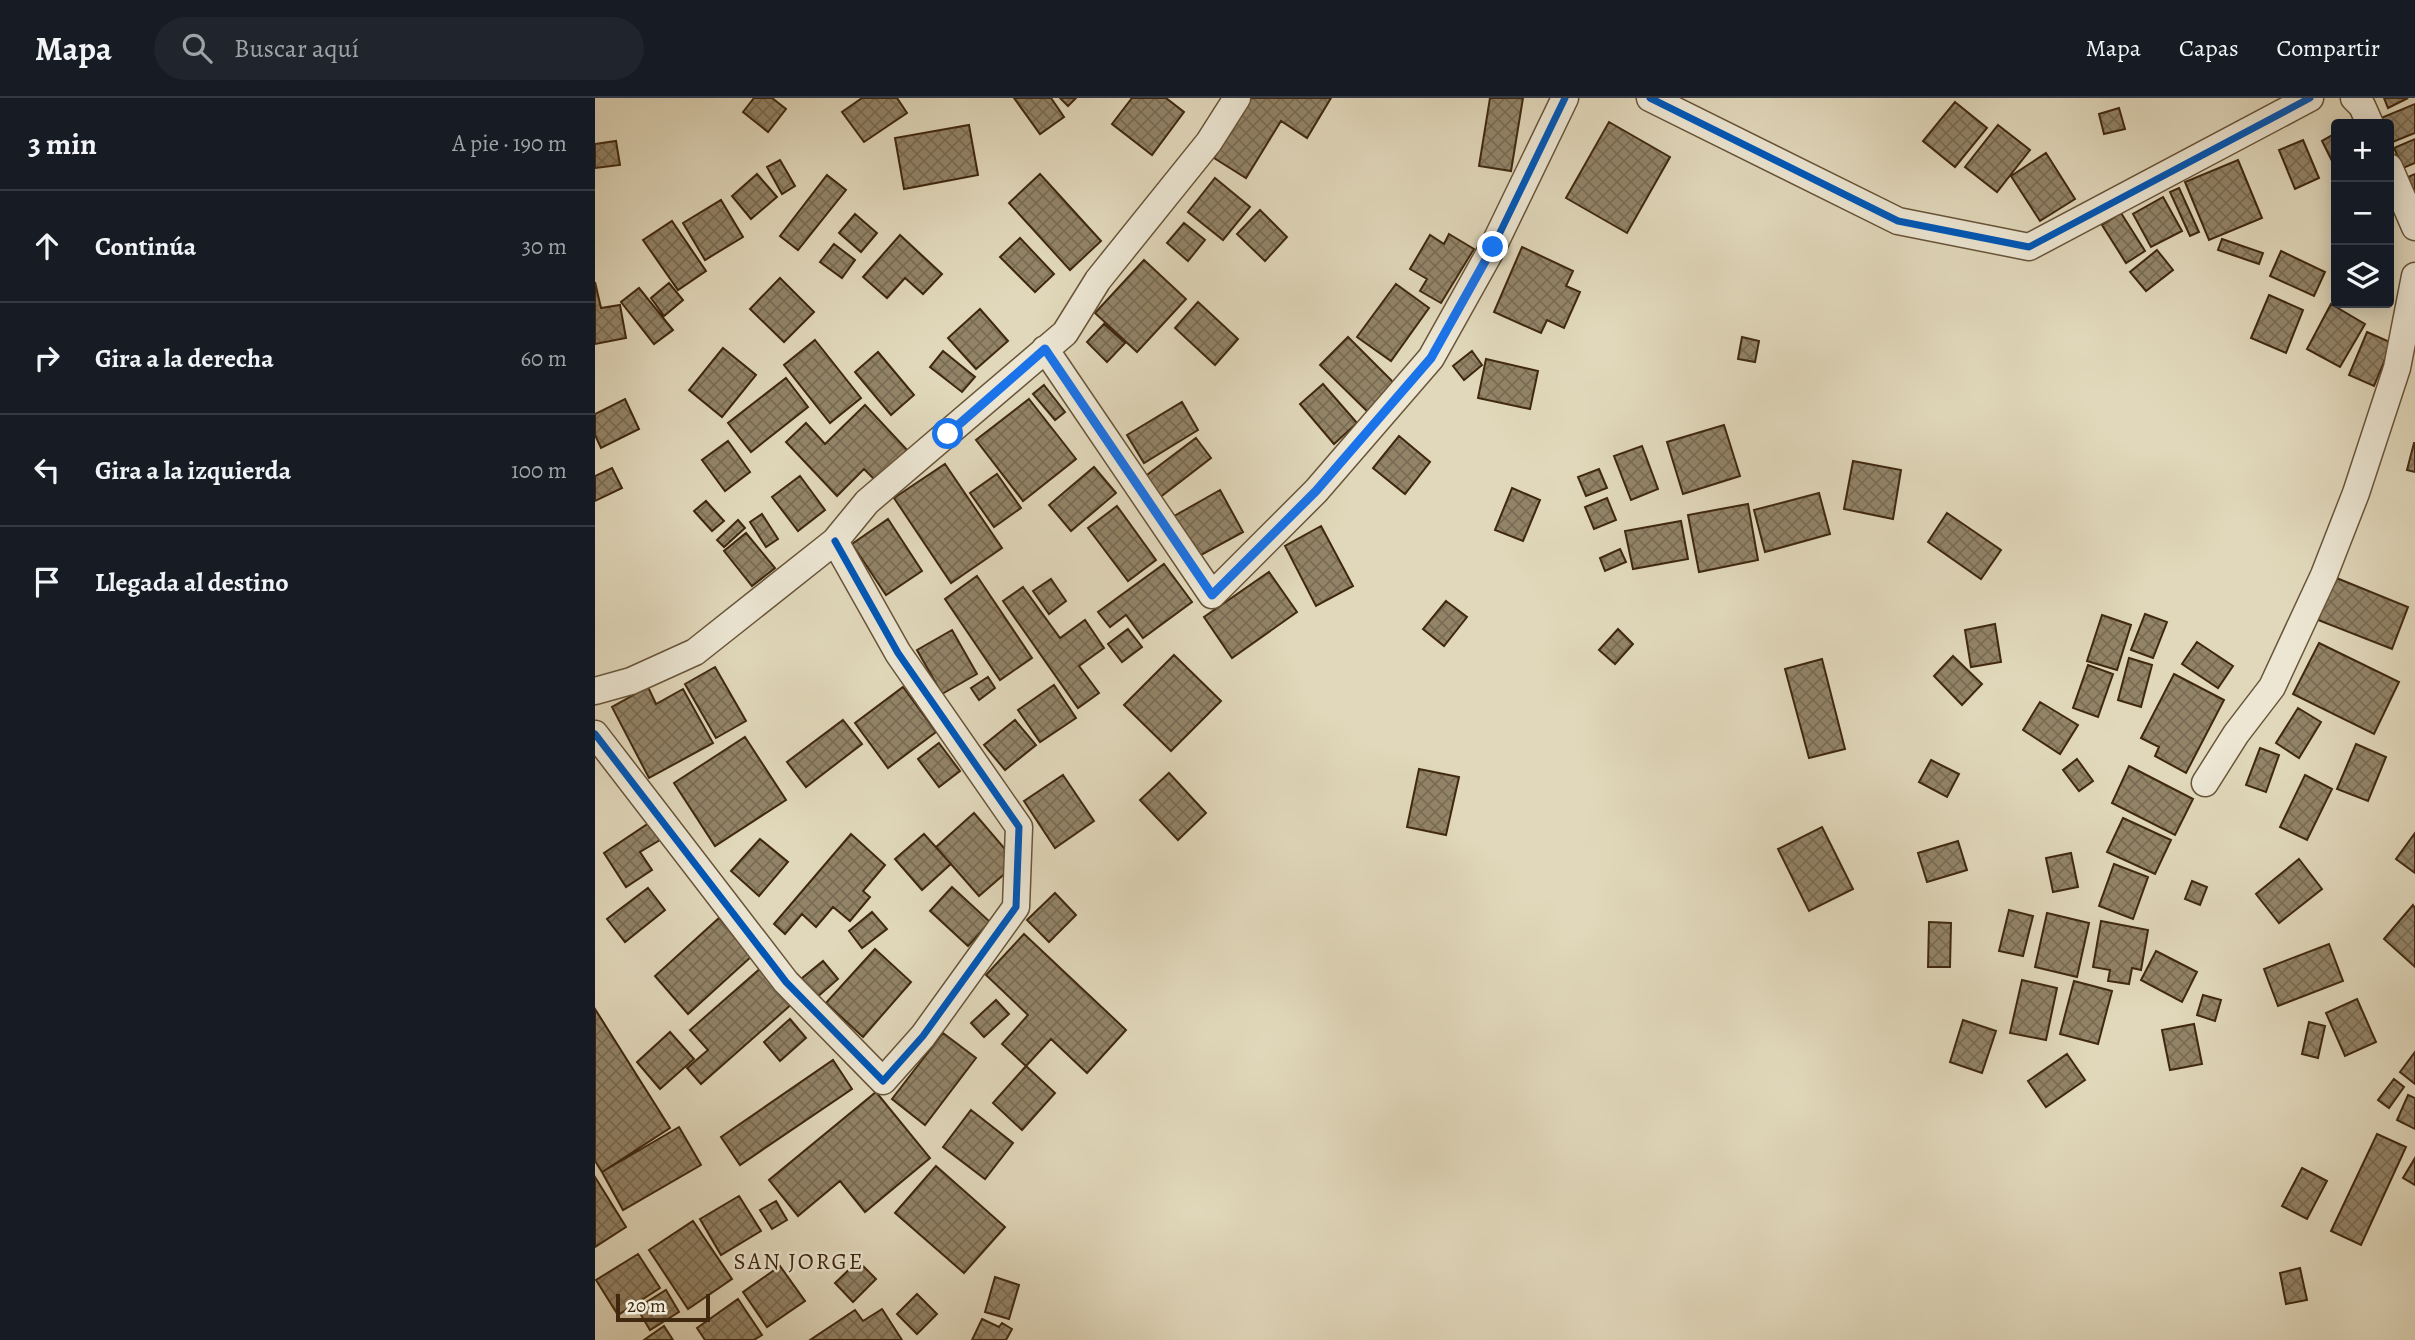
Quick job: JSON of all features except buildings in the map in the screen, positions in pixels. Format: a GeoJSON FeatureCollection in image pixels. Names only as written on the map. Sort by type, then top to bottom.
{"type":"FeatureCollection","features":[{"type":"Feature","properties":{"kind":"street"},"geometry":{"type":"LineString","coordinates":[[595,691],[631,681],[695,652],[835,541],[867,502],[1065,333],[1098,280],[1209,142],[1237,98]]}},
{"type":"Feature","properties":{"kind":"street"},"geometry":{"type":"LineString","coordinates":[[1045,349],[1212,595],[1316,491],[1431,358],[1493,247],[1565,98]]}},
{"type":"Feature","properties":{"kind":"street"},"geometry":{"type":"LineString","coordinates":[[1650,98],[1898,221],[2029,247],[2309,98]]}},
{"type":"Feature","properties":{"kind":"street"},"geometry":{"type":"LineString","coordinates":[[2354,98],[2362,106],[2368,119]]}},
{"type":"Feature","properties":{"kind":"street"},"geometry":{"type":"LineString","coordinates":[[2394,179],[2415,227]]}},
{"type":"Feature","properties":{"kind":"street"},"geometry":{"type":"LineString","coordinates":[[2205,783],[2236,734],[2272,687],[2324,575],[2356,493],[2397,368],[2415,276]]}},
{"type":"Feature","properties":{"kind":"street"},"geometry":{"type":"LineString","coordinates":[[595,734],[786,982],[883,1081],[923,1036],[1016,907],[1019,827],[898,653],[835,541]]}},
{"type":"Feature","properties":{"kind":"cycle path"},"geometry":{"type":"LineString","coordinates":[[1045,349],[1212,595],[1316,491],[1431,358],[1493,247],[1565,98]]}},
{"type":"Feature","properties":{"kind":"cycle path"},"geometry":{"type":"LineString","coordinates":[[1650,98],[1898,221],[2029,247],[2310,98]]}},
{"type":"Feature","properties":{"kind":"cycle path"},"geometry":{"type":"LineString","coordinates":[[595,734],[786,982],[883,1081],[923,1036],[1016,907],[1019,827],[898,653],[835,541]]}},
{"type":"Feature","properties":{"kind":"district","name":"SAN JORGE"},"geometry":{"type":"Point","coordinates":[799,1261]}},
{"type":"Feature","properties":{"kind":"route"},"geometry":{"type":"LineString","coordinates":[[948,434],[1045,349],[1212,595],[1316,491],[1431,358],[1493,247]]}}]}
